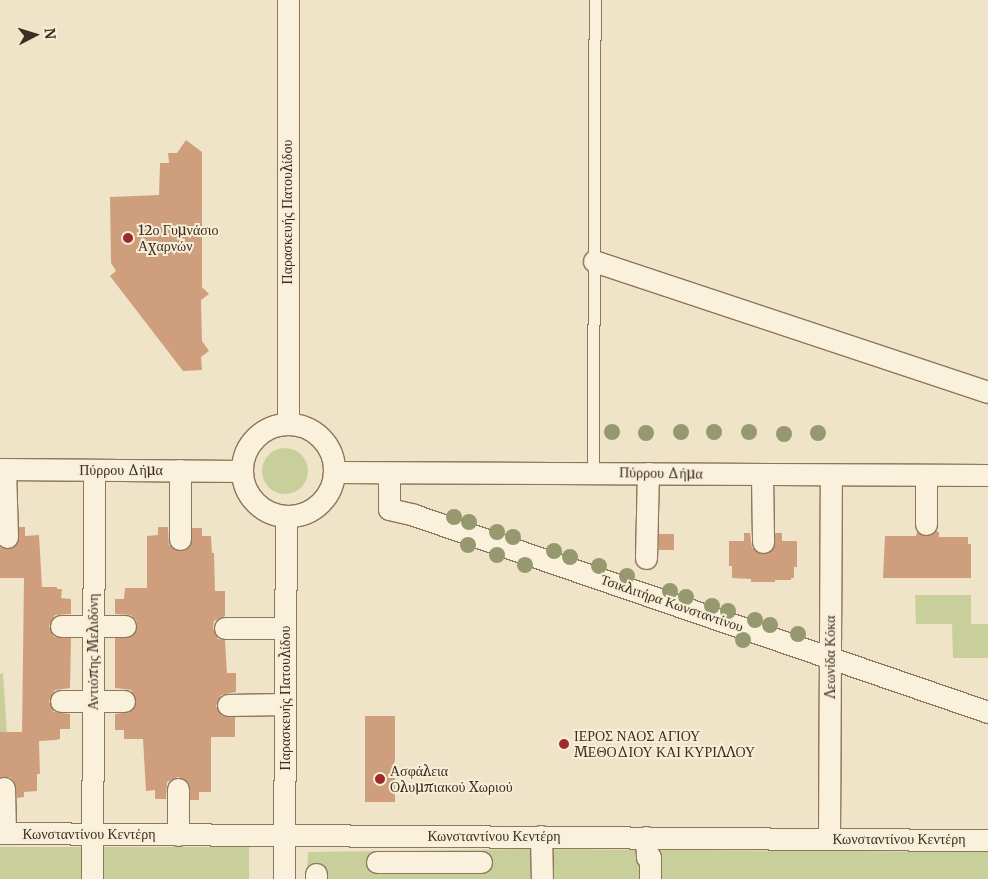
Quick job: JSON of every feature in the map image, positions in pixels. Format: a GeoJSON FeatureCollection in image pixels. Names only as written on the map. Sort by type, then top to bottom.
{"type":"FeatureCollection","features":[{"type":"Feature","properties":{"kind":"street","name":"Παρασκευής Πατουλίδου"},"geometry":{"type":"LineString","coordinates":[[288,0],[288,423]]}},
{"type":"Feature","properties":{"kind":"street"},"geometry":{"type":"LineString","coordinates":[[594,261],[988,392]]}},
{"type":"Feature","properties":{"kind":"street"},"geometry":{"type":"LineString","coordinates":[[288,423],[302,426],[316,433],[326,444],[333,457],[334,472],[330,490],[319,504],[304,514],[286,516],[269,512],[255,502],[246,488],[242,471],[244,456],[250,443],[260,433],[273,426],[288,423]]}},
{"type":"Feature","properties":{"kind":"street"},"geometry":{"type":"LineString","coordinates":[[3,469],[7,537]]}},
{"type":"Feature","properties":{"kind":"street","name":"Πύρρου Δήμα"},"geometry":{"type":"LineString","coordinates":[[3,469],[242,471]]}},
{"type":"Feature","properties":{"kind":"street","name":"Αντιόπης Μελιδόνη"},"geometry":{"type":"LineString","coordinates":[[92,879],[94,470]]}},
{"type":"Feature","properties":{"kind":"street"},"geometry":{"type":"LineString","coordinates":[[180,470],[180,539]]}},
{"type":"Feature","properties":{"kind":"street","name":"Πύρρου Δήμα"},"geometry":{"type":"LineString","coordinates":[[334,472],[648,473],[831,476],[988,475]]}},
{"type":"Feature","properties":{"kind":"street","name":"Τσικλιτήρα Κωνσταντίνου"},"geometry":{"type":"LineString","coordinates":[[389,473],[389,508],[988,712]]}},
{"type":"Feature","properties":{"kind":"street"},"geometry":{"type":"LineString","coordinates":[[646,558],[648,473]]}},
{"type":"Feature","properties":{"kind":"street"},"geometry":{"type":"LineString","coordinates":[[762,475],[763,542]]}},
{"type":"Feature","properties":{"kind":"street","name":"Λεωνίδα Κόκα"},"geometry":{"type":"LineString","coordinates":[[829,838],[831,476]]}},
{"type":"Feature","properties":{"kind":"street"},"geometry":{"type":"LineString","coordinates":[[926,476],[926,524]]}},
{"type":"Feature","properties":{"kind":"street","name":"Παρασκευής Πατουλίδου"},"geometry":{"type":"LineString","coordinates":[[284,879],[286,516]]}},
{"type":"Feature","properties":{"kind":"street"},"geometry":{"type":"LineString","coordinates":[[62,626],[125,626]]}},
{"type":"Feature","properties":{"kind":"street"},"geometry":{"type":"LineString","coordinates":[[225,628],[285,628]]}},
{"type":"Feature","properties":{"kind":"street"},"geometry":{"type":"LineString","coordinates":[[61,701],[124,701]]}},
{"type":"Feature","properties":{"kind":"street"},"geometry":{"type":"LineString","coordinates":[[228,706],[285,704]]}},
{"type":"Feature","properties":{"kind":"street"},"geometry":{"type":"LineString","coordinates":[[3,833],[4,788]]}},
{"type":"Feature","properties":{"kind":"street"},"geometry":{"type":"LineString","coordinates":[[178,789],[178,835]]}},
{"type":"Feature","properties":{"kind":"street","name":"Κωνσταντίνου Κεντέρη"},"geometry":{"type":"LineString","coordinates":[[3,833],[988,840]]}},
{"type":"Feature","properties":{"kind":"street"},"geometry":{"type":"LineString","coordinates":[[377,836],[377,871],[480,871],[481,837]]}},
{"type":"Feature","properties":{"kind":"street"},"geometry":{"type":"LineString","coordinates":[[541,836],[542,879]]}},
{"type":"Feature","properties":{"kind":"street"},"geometry":{"type":"LineString","coordinates":[[646,838],[647,857],[650,857],[650,879]]}},
{"type":"Feature","properties":{"kind":"lane"},"geometry":{"type":"LineString","coordinates":[[593,473],[595,0]]}},
{"type":"Feature","properties":{"kind":"green space"},"geometry":{"type":"Polygon","coordinates":[[[290,448],[302,454],[307,462],[307,480],[302,488],[294,493],[280,494],[268,488],[263,480],[262,466],[268,454],[276,449],[290,448]]]}},
{"type":"Feature","properties":{"kind":"green space"},"geometry":{"type":"Polygon","coordinates":[[[915,595],[971,595],[971,624],[988,624],[988,658],[953,658],[952,624],[916,624],[915,595]]]}},
{"type":"Feature","properties":{"kind":"green space"},"geometry":{"type":"Polygon","coordinates":[[[3,673],[7,735],[0,735],[0,674],[3,673]]]}},
{"type":"Feature","properties":{"kind":"green space"},"geometry":{"type":"Polygon","coordinates":[[[0,847],[249,847],[249,879],[0,879],[0,847]]]}},
{"type":"Feature","properties":{"kind":"green space"},"geometry":{"type":"Polygon","coordinates":[[[528,849],[988,852],[988,879],[307,879],[308,852],[528,849]]]}},
{"type":"Feature","properties":{"kind":"building"},"geometry":{"type":"Polygon","coordinates":[[[186,140],[202,152],[202,287],[209,294],[201,300],[202,341],[209,351],[201,357],[202,370],[183,371],[110,276],[116,271],[111,263],[110,197],[159,195],[160,163],[169,163],[168,153],[177,153],[186,140]]]}},
{"type":"Feature","properties":{"kind":"building"},"geometry":{"type":"Polygon","coordinates":[[[19,527],[25,527],[25,536],[39,535],[42,587],[62,589],[61,598],[71,599],[71,614],[55,615],[49,626],[54,637],[71,638],[70,688],[55,690],[49,701],[54,712],[70,714],[70,729],[60,729],[60,739],[39,741],[40,774],[37,774],[37,791],[24,792],[24,797],[17,798],[14,781],[10,777],[0,777],[0,732],[22,732],[24,578],[0,578],[0,547],[7,549],[14,547],[18,542],[19,527]]]}},
{"type":"Feature","properties":{"kind":"building"},"geometry":{"type":"Polygon","coordinates":[[[158,527],[168,527],[169,545],[180,551],[186,550],[191,545],[192,528],[202,528],[202,536],[211,536],[212,553],[214,553],[215,591],[225,591],[225,616],[214,621],[213,628],[218,639],[225,640],[227,673],[236,673],[236,692],[221,695],[216,706],[222,716],[235,717],[235,737],[211,737],[211,792],[199,792],[199,800],[190,800],[189,783],[178,777],[167,782],[166,799],[155,799],[155,790],[146,791],[143,739],[124,739],[124,730],[115,730],[115,714],[130,712],[136,701],[131,690],[115,688],[115,638],[131,637],[137,626],[136,620],[131,615],[115,614],[115,599],[124,599],[125,588],[147,588],[147,536],[158,535],[158,527]]]}},
{"type":"Feature","properties":{"kind":"building"},"geometry":{"type":"Polygon","coordinates":[[[936,531],[939,532],[939,537],[968,537],[968,544],[971,544],[971,578],[883,578],[885,536],[916,536],[917,532],[926,536],[936,531]]]}},
{"type":"Feature","properties":{"kind":"building"},"geometry":{"type":"Polygon","coordinates":[[[744,533],[750,533],[752,548],[763,554],[774,548],[775,533],[782,533],[782,541],[797,541],[797,567],[794,567],[794,578],[791,578],[791,580],[775,580],[775,582],[751,582],[751,579],[732,578],[732,566],[729,566],[729,541],[744,541],[744,533]]]}},
{"type":"Feature","properties":{"kind":"building"},"geometry":{"type":"Polygon","coordinates":[[[659,534],[674,534],[674,550],[659,550],[659,534]]]}},
{"type":"Feature","properties":{"kind":"building","name":"Ασφάλεια Ολυμπιακού Χωριού"},"geometry":{"type":"Polygon","coordinates":[[[365,716],[395,716],[395,802],[365,802],[365,716]]]}},
{"type":"Feature","properties":{"kind":"place","name":"12ο Γυμνάσιο Αχαρνών"},"geometry":{"type":"Point","coordinates":[128,238]}},
{"type":"Feature","properties":{"kind":"place","name":"ΙΕΡΟΣ ΝΑΟΣ ΑΓΙΟΥ ΜΕΘΟΔΙΟΥ ΚΑΙ ΚΥΡΙΛΛΟΥ"},"geometry":{"type":"Point","coordinates":[564,744]}},
{"type":"Feature","properties":{"kind":"place","name":"Ασφάλεια Ολυμπιακού Χωριού"},"geometry":{"type":"Point","coordinates":[380,779]}}]}
